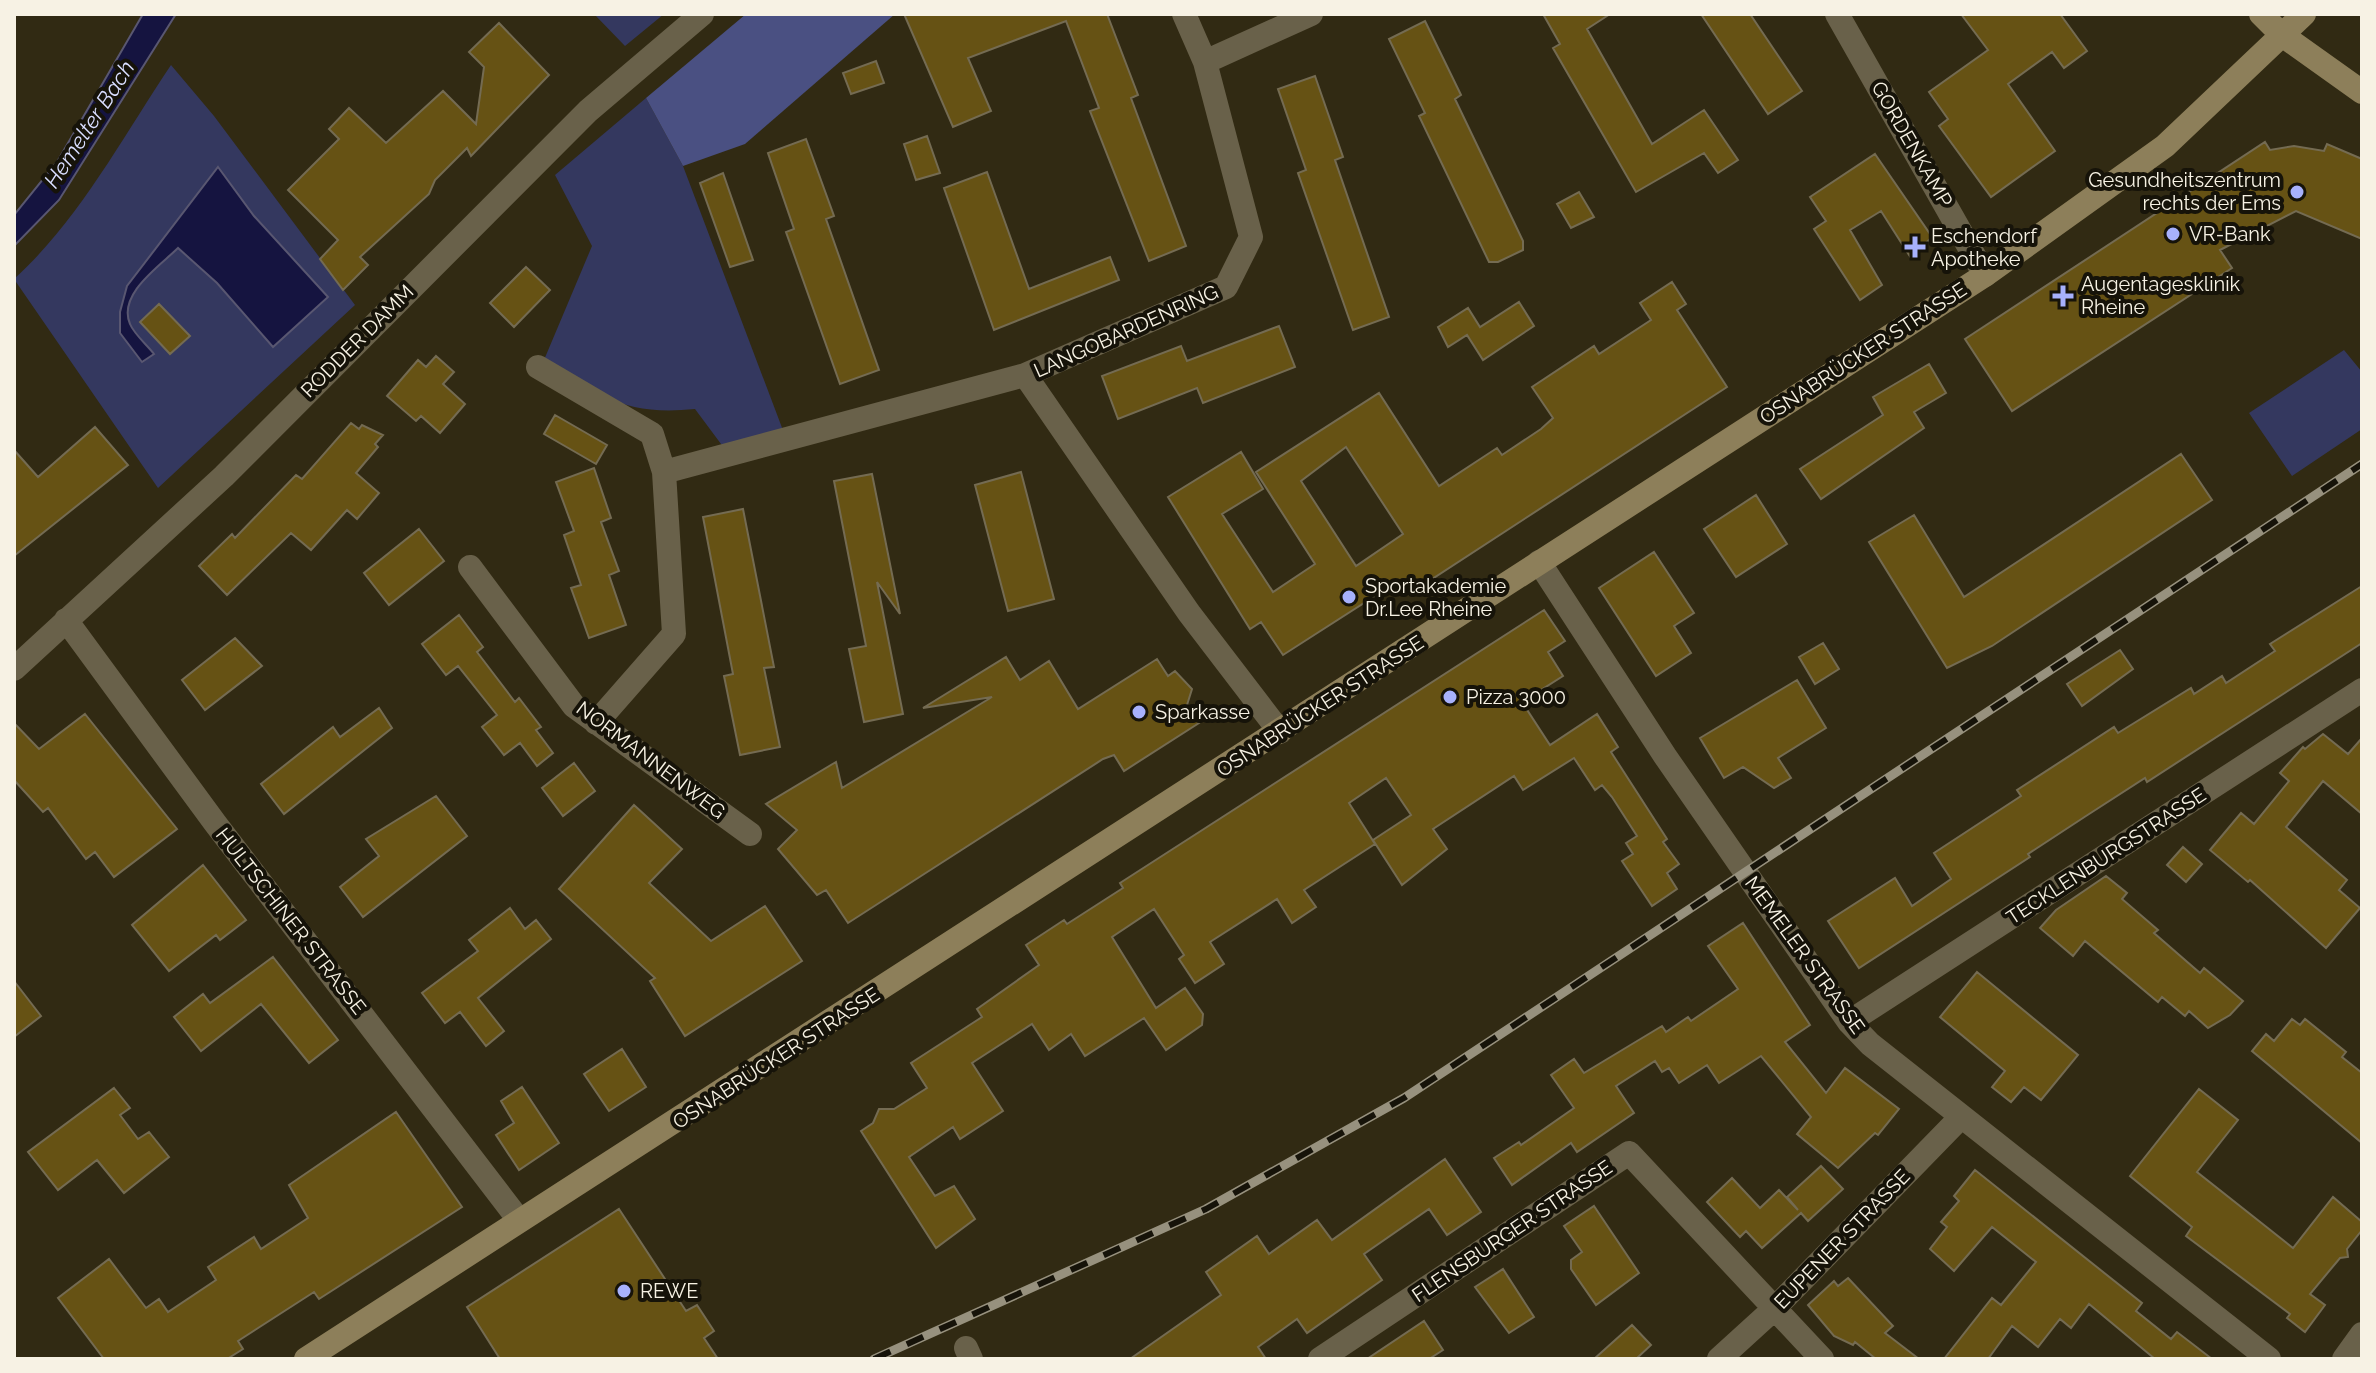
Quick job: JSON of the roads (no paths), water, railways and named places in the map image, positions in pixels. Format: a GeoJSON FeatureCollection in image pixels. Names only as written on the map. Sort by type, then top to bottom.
{"type":"FeatureCollection","features":[{"type":"Feature","properties":{"kind":"main road"},"geometry":{"type":"LineString","coordinates":[[2261,14],[2282,35],[2362,92]]}},
{"type":"Feature","properties":{"kind":"main road","name":"OSNABRÜCKER STRASSE"},"geometry":{"type":"LineString","coordinates":[[306,1359],[1985,275],[2165,146],[2304,14]]}},
{"type":"Feature","properties":{"kind":"street","name":"RODDER DAMM"},"geometry":{"type":"LineString","coordinates":[[14,669],[224,476],[588,111],[702,14]]}},
{"type":"Feature","properties":{"kind":"street","name":"LANGOBARDENRING"},"geometry":{"type":"LineString","coordinates":[[664,472],[1025,375],[1226,287],[1251,237],[1205,62],[1184,14]]}},
{"type":"Feature","properties":{"kind":"street"},"geometry":{"type":"LineString","coordinates":[[1205,62],[1311,14]]}},
{"type":"Feature","properties":{"kind":"street","name":"GORDENKAMP"},"geometry":{"type":"LineString","coordinates":[[1837,14],[1985,275]]}},
{"type":"Feature","properties":{"kind":"street"},"geometry":{"type":"LineString","coordinates":[[538,367],[652,434],[664,472],[674,634],[596,723]]}},
{"type":"Feature","properties":{"kind":"street","name":"LANGOBARDENRING"},"geometry":{"type":"LineString","coordinates":[[1025,375],[1189,613],[1280,732]]}},
{"type":"Feature","properties":{"kind":"street","name":"MEMELER STRASSE"},"geometry":{"type":"LineString","coordinates":[[1539,562],[1665,756],[1849,1022],[1870,1044],[2269,1359]]}},
{"type":"Feature","properties":{"kind":"street","name":"NORMANNENWEG"},"geometry":{"type":"LineString","coordinates":[[470,567],[574,706],[750,834]]}},
{"type":"Feature","properties":{"kind":"street","name":"HULTSCHINER STRASSE"},"geometry":{"type":"LineString","coordinates":[[66,620],[248,866],[519,1220]]}},
{"type":"Feature","properties":{"kind":"street","name":"TECKLENBURGSTRASSE"},"geometry":{"type":"LineString","coordinates":[[1849,1022],[2362,690]]}},
{"type":"Feature","properties":{"kind":"street","name":"EUPENER STRASSE"},"geometry":{"type":"LineString","coordinates":[[1719,1359],[1774,1309],[1961,1117]]}},
{"type":"Feature","properties":{"kind":"street","name":"FLENSBURGER STRASSE"},"geometry":{"type":"LineString","coordinates":[[1320,1359],[1629,1153],[1822,1359]]}},
{"type":"Feature","properties":{"kind":"street"},"geometry":{"type":"LineString","coordinates":[[2344,1359],[2362,1334]]}},
{"type":"Feature","properties":{"kind":"water","name":"Hemelter Bach"},"geometry":{"type":"Polygon","coordinates":[[[143,14],[176,14],[59,200],[14,246],[14,215],[57,162],[143,14]]]}},
{"type":"Feature","properties":{"kind":"water"},"geometry":{"type":"Polygon","coordinates":[[[218,167],[254,216],[328,297],[273,347],[217,283],[178,248],[143,281],[130,302],[130,324],[154,354],[142,362],[120,333],[120,312],[127,286],[218,167]]]}},
{"type":"Feature","properties":{"kind":"railway"},"geometry":{"type":"LineString","coordinates":[[874,1359],[1206,1209],[1404,1098],[2362,464]]}},
{"type":"Feature","properties":{"kind":"place","name":"Gesundheitszentrum rechts der Ems"},"geometry":{"type":"Point","coordinates":[2297,192]}},
{"type":"Feature","properties":{"kind":"place","name":"VR-Bank"},"geometry":{"type":"Point","coordinates":[2173,234]}},
{"type":"Feature","properties":{"kind":"place","name":"Eschendorf Apotheke"},"geometry":{"type":"Point","coordinates":[1915,247]}},
{"type":"Feature","properties":{"kind":"place","name":"Augentagesklinik Rheine"},"geometry":{"type":"Point","coordinates":[2063,296]}},
{"type":"Feature","properties":{"kind":"place","name":"Sportakademie Dr.Lee Rheine"},"geometry":{"type":"Point","coordinates":[1349,597]}},
{"type":"Feature","properties":{"kind":"place","name":"Pizza 3000"},"geometry":{"type":"Point","coordinates":[1450,697]}},
{"type":"Feature","properties":{"kind":"place","name":"Sparkasse"},"geometry":{"type":"Point","coordinates":[1139,712]}},
{"type":"Feature","properties":{"kind":"place","name":"REWE"},"geometry":{"type":"Point","coordinates":[624,1291]}}]}
